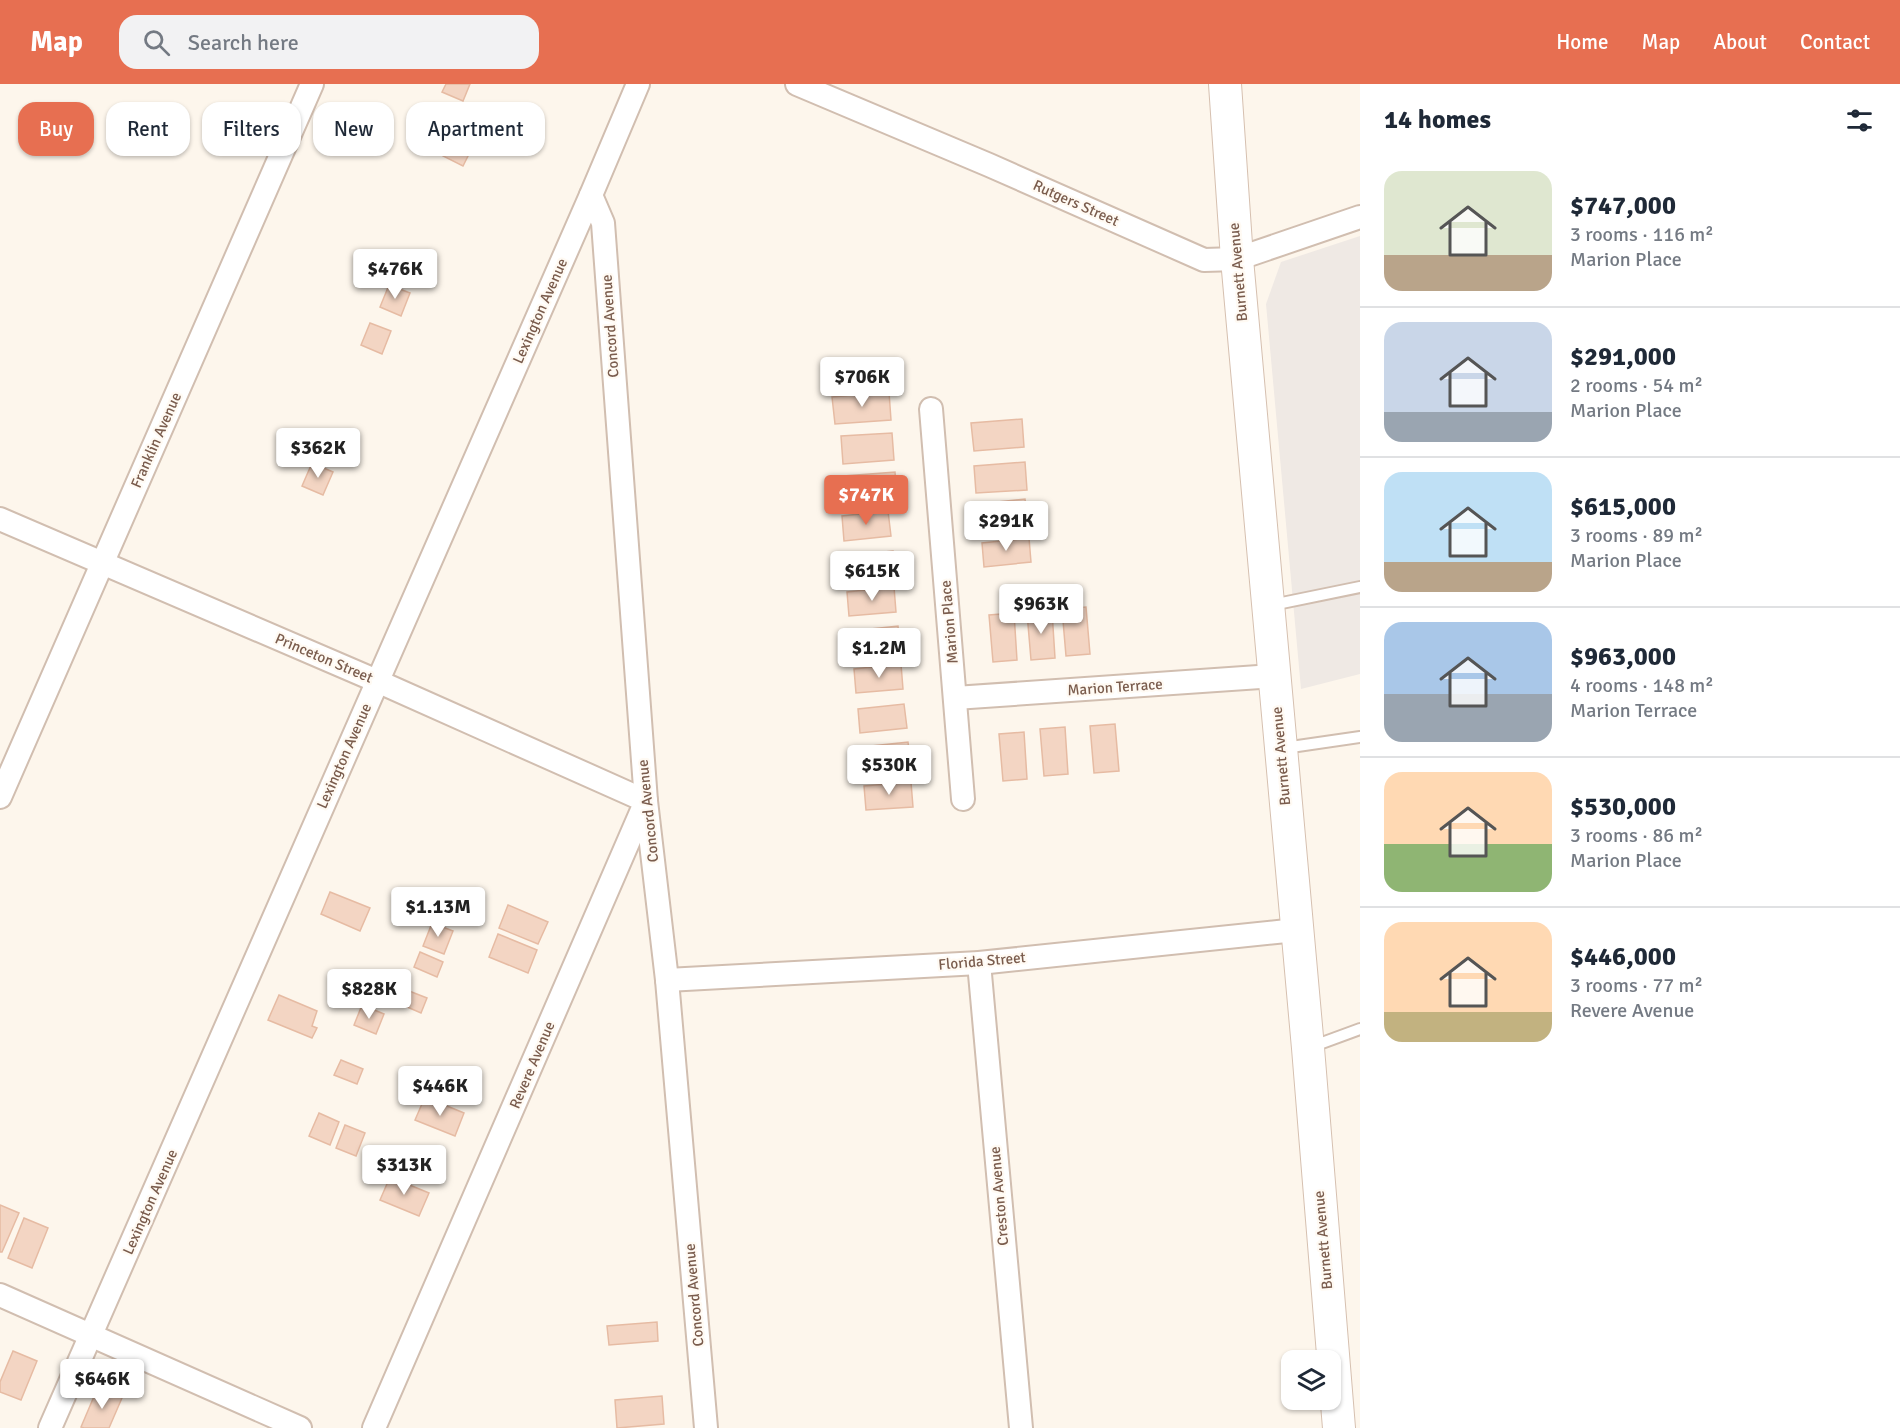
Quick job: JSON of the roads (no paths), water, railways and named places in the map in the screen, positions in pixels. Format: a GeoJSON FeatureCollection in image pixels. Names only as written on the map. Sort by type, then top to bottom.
{"type":"FeatureCollection","features":[{"type":"Feature","properties":{"kind":"street","name":"Franklin Avenue"},"geometry":{"type":"LineString","coordinates":[[0,797],[312,84]]}},
{"type":"Feature","properties":{"kind":"street","name":"Lexington Avenue"},"geometry":{"type":"LineString","coordinates":[[50,1428],[638,84]]}},
{"type":"Feature","properties":{"kind":"street","name":"Rutgers Street"},"geometry":{"type":"LineString","coordinates":[[797,84],[989,165],[1204,260],[1237,259],[1360,217]]}},
{"type":"Feature","properties":{"kind":"street","name":"Burnett Avenue"},"geometry":{"type":"LineString","coordinates":[[1225,84],[1237,259],[1308,1048],[1339,1428]]}},
{"type":"Feature","properties":{"kind":"street","name":"Concord Avenue"},"geometry":{"type":"LineString","coordinates":[[591,195],[603,223],[646,801],[667,980],[706,1428]]}},
{"type":"Feature","properties":{"kind":"street","name":"Marion Place"},"geometry":{"type":"LineString","coordinates":[[931,409],[963,799]]}},
{"type":"Feature","properties":{"kind":"street","name":"Princeton Street"},"geometry":{"type":"LineString","coordinates":[[0,519],[377,681],[646,801]]}},
{"type":"Feature","properties":{"kind":"street","name":"Marion Terrace"},"geometry":{"type":"LineString","coordinates":[[955,698],[1274,676]]}},
{"type":"Feature","properties":{"kind":"street","name":"Revere Avenue"},"geometry":{"type":"LineString","coordinates":[[374,1428],[646,801]]}},
{"type":"Feature","properties":{"kind":"street","name":"Florida Street"},"geometry":{"type":"LineString","coordinates":[[667,980],[979,963],[1296,930]]}},
{"type":"Feature","properties":{"kind":"street","name":"Creston Avenue"},"geometry":{"type":"LineString","coordinates":[[979,963],[1021,1428]]}},
{"type":"Feature","properties":{"kind":"street"},"geometry":{"type":"LineString","coordinates":[[0,1295],[300,1428]]}},
{"type":"Feature","properties":{"kind":"lane"},"geometry":{"type":"LineString","coordinates":[[1268,605],[1360,587]]}},
{"type":"Feature","properties":{"kind":"lane"},"geometry":{"type":"LineString","coordinates":[[1281,749],[1360,737]]}},
{"type":"Feature","properties":{"kind":"lane"},"geometry":{"type":"LineString","coordinates":[[1308,1048],[1360,1029]]}}]}
